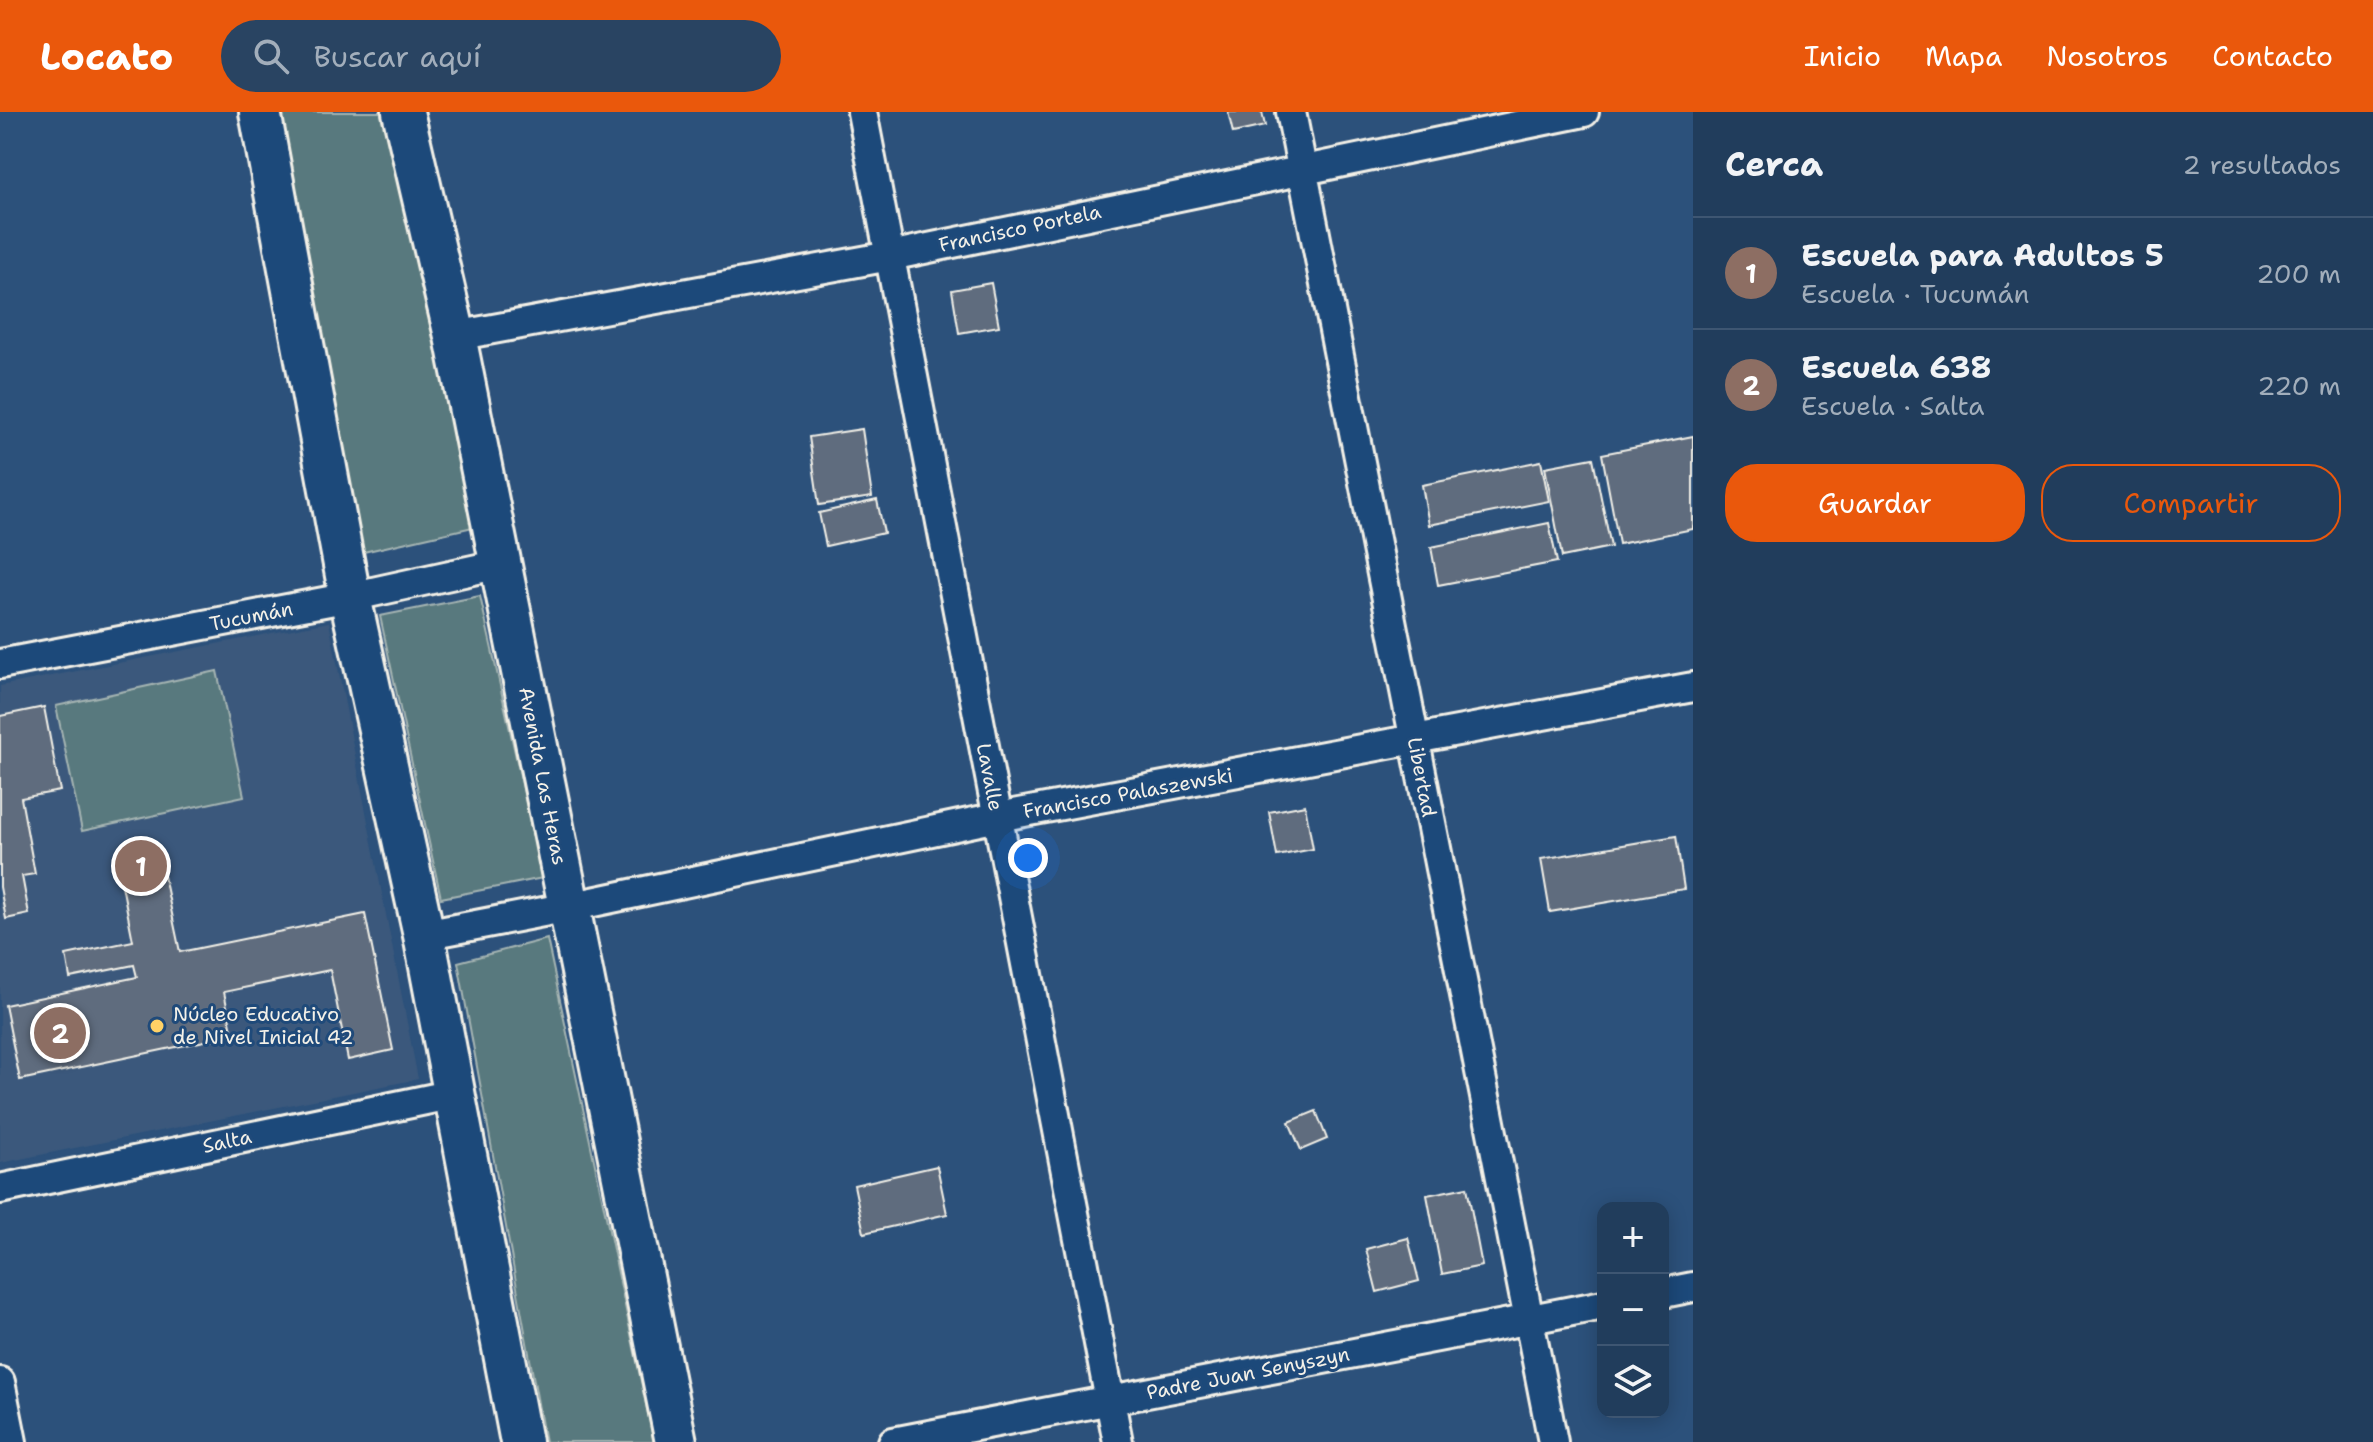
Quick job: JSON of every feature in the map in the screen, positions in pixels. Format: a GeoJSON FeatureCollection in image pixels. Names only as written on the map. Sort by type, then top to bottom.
{"type":"FeatureCollection","features":[{"type":"Feature","properties":{"kind":"main road"},"geometry":{"type":"LineString","coordinates":[[260,112],[350,597],[424,935],[521,1442]]}},
{"type":"Feature","properties":{"kind":"main road","name":"Avenida Las Heras"},"geometry":{"type":"LineString","coordinates":[[403,112],[455,336],[676,1442]]}},
{"type":"Feature","properties":{"kind":"street","name":"Lavalle"},"geometry":{"type":"LineString","coordinates":[[862,112],[1118,1442]]}},
{"type":"Feature","properties":{"kind":"street","name":"Libertad"},"geometry":{"type":"LineString","coordinates":[[1291,112],[1553,1442]]}},
{"type":"Feature","properties":{"kind":"street","name":"Francisco Portela"},"geometry":{"type":"LineString","coordinates":[[455,336],[890,256],[1302,168],[1584,112]]}},
{"type":"Feature","properties":{"kind":"street","name":"Tucumán"},"geometry":{"type":"LineString","coordinates":[[0,664],[350,597],[500,564]]}},
{"type":"Feature","properties":{"kind":"street","name":"Francisco Palaszewski"},"geometry":{"type":"LineString","coordinates":[[424,935],[998,817],[1693,687]]}},
{"type":"Feature","properties":{"kind":"street","name":"Salta"},"geometry":{"type":"LineString","coordinates":[[0,1189],[454,1094]]}},
{"type":"Feature","properties":{"kind":"street"},"geometry":{"type":"LineString","coordinates":[[1669,1292],[1693,1287]]}},
{"type":"Feature","properties":{"kind":"street","name":"Padre Juan Senyszyn"},"geometry":{"type":"LineString","coordinates":[[893,1442],[1597,1306]]}},
{"type":"Feature","properties":{"kind":"street"},"geometry":{"type":"LineString","coordinates":[[0,1382],[12,1442]]}},
{"type":"Feature","properties":{"kind":"shaded area"},"geometry":{"type":"Polygon","coordinates":[[[329,622],[418,1079],[0,1163],[0,686],[329,622]]]}},
{"type":"Feature","properties":{"kind":"green space"},"geometry":{"type":"Polygon","coordinates":[[[277,112],[386,112],[473,527],[359,553],[277,112]]]}},
{"type":"Feature","properties":{"kind":"green space"},"geometry":{"type":"Polygon","coordinates":[[[480,596],[543,878],[441,898],[380,616],[480,596]]]}},
{"type":"Feature","properties":{"kind":"green space"},"geometry":{"type":"Polygon","coordinates":[[[217,671],[244,796],[82,831],[56,706],[217,671]]]}},
{"type":"Feature","properties":{"kind":"green space"},"geometry":{"type":"Polygon","coordinates":[[[547,939],[654,1442],[545,1442],[458,962],[547,939]]]}},
{"type":"Feature","properties":{"kind":"building"},"geometry":{"type":"Polygon","coordinates":[[[1228,112],[1262,112],[1265,126],[1233,133],[1228,112]]]}},
{"type":"Feature","properties":{"kind":"building"},"geometry":{"type":"Polygon","coordinates":[[[991,283],[999,326],[959,333],[952,290],[991,283]]]}},
{"type":"Feature","properties":{"kind":"building"},"geometry":{"type":"Polygon","coordinates":[[[862,429],[872,497],[819,505],[809,437],[862,429]]]}},
{"type":"Feature","properties":{"kind":"building"},"geometry":{"type":"Polygon","coordinates":[[[1693,436],[1693,529],[1619,544],[1602,454],[1693,436]]]}},
{"type":"Feature","properties":{"kind":"building"},"geometry":{"type":"Polygon","coordinates":[[[1593,458],[1611,547],[1562,557],[1545,467],[1593,458]]]}},
{"type":"Feature","properties":{"kind":"building"},"geometry":{"type":"Polygon","coordinates":[[[1541,461],[1549,501],[1429,525],[1422,485],[1541,461]]]}},
{"type":"Feature","properties":{"kind":"building"},"geometry":{"type":"Polygon","coordinates":[[[877,500],[884,533],[826,546],[819,513],[877,500]]]}},
{"type":"Feature","properties":{"kind":"building"},"geometry":{"type":"Polygon","coordinates":[[[1549,523],[1557,562],[1438,585],[1431,547],[1549,523]]]}},
{"type":"Feature","properties":{"kind":"building"},"geometry":{"type":"Polygon","coordinates":[[[44,707],[60,791],[21,798],[35,874],[22,876],[29,914],[6,919],[0,887],[0,716],[44,707]]]}},
{"type":"Feature","properties":{"kind":"building"},"geometry":{"type":"Polygon","coordinates":[[[1305,805],[1313,849],[1277,856],[1269,812],[1305,805]]]}},
{"type":"Feature","properties":{"kind":"building"},"geometry":{"type":"Polygon","coordinates":[[[1676,836],[1684,889],[1550,912],[1541,859],[1676,836]]]}},
{"type":"Feature","properties":{"kind":"building"},"geometry":{"type":"Polygon","coordinates":[[[164,876],[180,952],[365,914],[393,1050],[348,1060],[330,970],[224,992],[233,1035],[20,1080],[5,1005],[137,977],[134,965],[70,978],[66,955],[133,941],[122,885],[164,876]]]}},
{"type":"Feature","properties":{"kind":"building"},"geometry":{"type":"Polygon","coordinates":[[[1316,1111],[1327,1139],[1301,1150],[1289,1122],[1316,1111]]]}},
{"type":"Feature","properties":{"kind":"building"},"geometry":{"type":"Polygon","coordinates":[[[937,1166],[947,1214],[864,1233],[854,1185],[937,1166]]]}},
{"type":"Feature","properties":{"kind":"building"},"geometry":{"type":"Polygon","coordinates":[[[1467,1187],[1482,1266],[1442,1274],[1427,1195],[1467,1187]]]}},
{"type":"Feature","properties":{"kind":"building"},"geometry":{"type":"Polygon","coordinates":[[[1408,1238],[1419,1281],[1377,1292],[1366,1249],[1408,1238]]]}},
{"type":"Feature","properties":{"kind":"place","name":"Escuela para Adultos 5"},"geometry":{"type":"Point","coordinates":[141,866]}},
{"type":"Feature","properties":{"kind":"place","name":"Núcleo Educativo de Nivel Inicial 42"},"geometry":{"type":"Point","coordinates":[157,1026]}},
{"type":"Feature","properties":{"kind":"place","name":"Escuela 638"},"geometry":{"type":"Point","coordinates":[60,1033]}}]}
